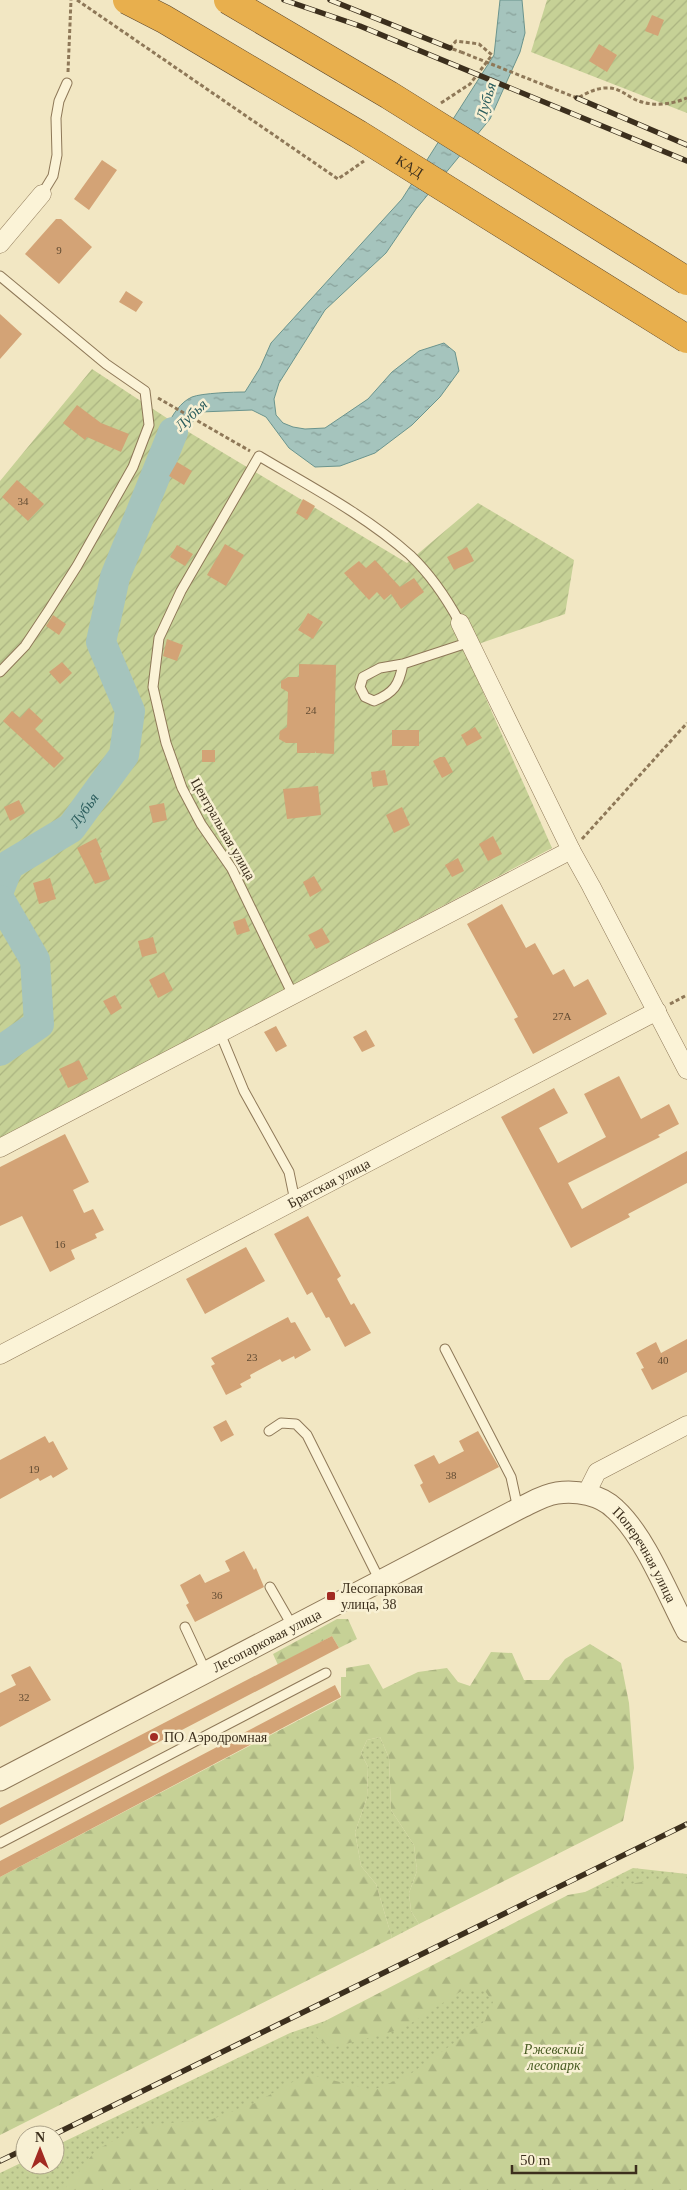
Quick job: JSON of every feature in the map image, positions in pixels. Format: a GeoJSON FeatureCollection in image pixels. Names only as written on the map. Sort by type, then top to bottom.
{"type":"FeatureCollection","features":[{"type":"Feature","properties":{"kind":"highway","name":"КАД"},"geometry":{"type":"LineString","coordinates":[[127,0],[172,24],[358,134],[687,339]]}},
{"type":"Feature","properties":{"kind":"highway"},"geometry":{"type":"LineString","coordinates":[[228,0],[389,95],[687,281]]}},
{"type":"Feature","properties":{"kind":"street"},"geometry":{"type":"LineString","coordinates":[[0,244],[42,194]]}},
{"type":"Feature","properties":{"kind":"street"},"geometry":{"type":"LineString","coordinates":[[460,622],[571,850],[592,886],[687,1070]]}},
{"type":"Feature","properties":{"kind":"street"},"geometry":{"type":"LineString","coordinates":[[0,1148],[571,850]]}},
{"type":"Feature","properties":{"kind":"street","name":"Братская улица"},"geometry":{"type":"LineString","coordinates":[[0,1355],[657,1011]]}},
{"type":"Feature","properties":{"kind":"street"},"geometry":{"type":"LineString","coordinates":[[586,1494],[597,1472],[687,1425]]}},
{"type":"Feature","properties":{"kind":"street","name":"Лесопарковая улица"},"geometry":{"type":"LineString","coordinates":[[0,1780],[541,1497],[558,1492],[586,1494]]}},
{"type":"Feature","properties":{"kind":"street","name":"Поперечная улица"},"geometry":{"type":"LineString","coordinates":[[586,1494],[602,1500],[614,1508],[633,1530],[687,1631]]}},
{"type":"Feature","properties":{"kind":"lane"},"geometry":{"type":"LineString","coordinates":[[42,194],[53,176],[57,155],[56,118],[59,101],[68,83]]}},
{"type":"Feature","properties":{"kind":"lane"},"geometry":{"type":"LineString","coordinates":[[0,276],[106,364],[145,391],[149,425],[133,467],[100,522],[77,566],[25,646],[0,672]]}},
{"type":"Feature","properties":{"kind":"lane"},"geometry":{"type":"LineString","coordinates":[[259,456],[345,507],[382,532],[411,556],[436,585],[460,622]]}},
{"type":"Feature","properties":{"kind":"lane","name":"Центральная улица"},"geometry":{"type":"LineString","coordinates":[[259,456],[181,591],[159,638],[153,687],[166,743],[182,788],[201,824],[232,869],[293,995]]}},
{"type":"Feature","properties":{"kind":"lane"},"geometry":{"type":"LineString","coordinates":[[403,664],[400,680],[389,695],[374,701],[365,697],[360,687],[363,677],[380,668],[403,664],[470,642]]}},
{"type":"Feature","properties":{"kind":"lane"},"geometry":{"type":"LineString","coordinates":[[220,1033],[244,1091],[289,1172],[295,1201]]}},
{"type":"Feature","properties":{"kind":"lane"},"geometry":{"type":"LineString","coordinates":[[445,1349],[510,1477],[518,1509]]}},
{"type":"Feature","properties":{"kind":"lane"},"geometry":{"type":"LineString","coordinates":[[269,1431],[281,1423],[296,1424],[307,1435],[380,1581]]}},
{"type":"Feature","properties":{"kind":"lane"},"geometry":{"type":"LineString","coordinates":[[270,1587],[293,1627]]}},
{"type":"Feature","properties":{"kind":"lane"},"geometry":{"type":"LineString","coordinates":[[185,1627],[206,1673]]}},
{"type":"Feature","properties":{"kind":"lane"},"geometry":{"type":"LineString","coordinates":[[0,1842],[326,1673]]}},
{"type":"Feature","properties":{"kind":"path"},"geometry":{"type":"LineString","coordinates":[[68,83],[71,0]]}},
{"type":"Feature","properties":{"kind":"path"},"geometry":{"type":"LineString","coordinates":[[77,0],[338,179]]}},
{"type":"Feature","properties":{"kind":"path"},"geometry":{"type":"LineString","coordinates":[[456,40],[450,48],[576,98],[592,91],[606,88],[616,89],[636,100],[652,104],[677,102],[687,98]]}},
{"type":"Feature","properties":{"kind":"path"},"geometry":{"type":"LineString","coordinates":[[174,407],[259,456]]}},
{"type":"Feature","properties":{"kind":"path"},"geometry":{"type":"LineString","coordinates":[[571,850],[599,822],[687,723]]}},
{"type":"Feature","properties":{"kind":"green space"},"geometry":{"type":"Polygon","coordinates":[[[547,0],[687,0],[687,113],[531,52],[547,0]]]}},
{"type":"Feature","properties":{"kind":"green space"},"geometry":{"type":"Polygon","coordinates":[[[92,369],[182,428],[407,563],[478,503],[574,560],[565,614],[464,649],[552,848],[0,1140],[0,481],[92,369]]]}},
{"type":"Feature","properties":{"kind":"green space"},"geometry":{"type":"Polygon","coordinates":[[[337,1619],[348,1619],[357,1639],[339,1648],[332,1636],[278,1665],[273,1654],[337,1619]]]}},
{"type":"Feature","properties":{"kind":"green space"},"geometry":{"type":"Polygon","coordinates":[[[590,1644],[621,1663],[629,1703],[634,1768],[623,1821],[419,1924],[411,1911],[409,1893],[417,1871],[414,1845],[391,1810],[389,1758],[380,1737],[367,1740],[361,1753],[368,1767],[367,1798],[355,1832],[361,1866],[376,1884],[392,1938],[20,2125],[15,2125],[15,2127],[0,2135],[0,1877],[341,1698],[341,1677],[346,1677],[346,1668],[369,1664],[383,1689],[418,1672],[447,1668],[458,1682],[470,1686],[491,1652],[512,1653],[524,1680],[549,1680],[565,1659],[590,1644]]]}},
{"type":"Feature","properties":{"kind":"green space"},"geometry":{"type":"Polygon","coordinates":[[[380,1737],[389,1758],[391,1810],[414,1845],[417,1871],[409,1893],[411,1911],[419,1924],[392,1938],[376,1884],[361,1866],[355,1832],[367,1798],[368,1767],[361,1753],[367,1740],[380,1737]]]}},
{"type":"Feature","properties":{"kind":"green space","name":"Ржевский лесопарк"},"geometry":{"type":"Polygon","coordinates":[[[633,1868],[687,1874],[687,2190],[0,2190],[0,2173],[15,2166],[15,2175],[65,2175],[65,2141],[290,2033],[325,2021],[324,2023],[633,1868]]]}},
{"type":"Feature","properties":{"kind":"green space","name":"Ржевский лесопарк"},"geometry":{"type":"Polygon","coordinates":[[[681,1875],[687,1881],[687,2190],[64,2190],[96,2150],[143,2125],[210,2120],[255,2103],[307,2074],[373,2090],[409,2075],[485,2021],[493,2002],[485,1991],[463,1990],[402,2029],[331,2048],[312,2034],[325,2021],[568,1895],[681,1875]]]}},
{"type":"Feature","properties":{"kind":"water"},"geometry":{"type":"Polygon","coordinates":[[[500,0],[522,0],[525,33],[520,52],[490,119],[416,209],[386,253],[325,310],[279,383],[274,399],[276,415],[283,423],[305,429],[325,428],[368,399],[392,372],[419,351],[444,343],[455,352],[459,371],[440,397],[412,425],[375,453],[340,466],[315,467],[289,448],[266,417],[252,410],[200,412],[182,436],[165,474],[151,470],[166,429],[184,402],[197,396],[245,392],[260,368],[271,343],[402,199],[494,55],[500,0]]]}},
{"type":"Feature","properties":{"kind":"building"},"geometry":{"type":"Polygon","coordinates":[[[652,15],[664,20],[658,36],[645,31],[652,15]]]}},
{"type":"Feature","properties":{"kind":"building"},"geometry":{"type":"Polygon","coordinates":[[[599,44],[617,55],[607,72],[589,61],[599,44]]]}},
{"type":"Feature","properties":{"kind":"building"},"geometry":{"type":"Polygon","coordinates":[[[102,160],[117,170],[89,210],[74,199],[102,160]]]}},
{"type":"Feature","properties":{"kind":"building"},"geometry":{"type":"Polygon","coordinates":[[[56,219],[61,219],[92,247],[59,284],[25,254],[56,219]]]}},
{"type":"Feature","properties":{"kind":"building"},"geometry":{"type":"Polygon","coordinates":[[[126,291],[143,302],[136,312],[119,302],[126,291]]]}},
{"type":"Feature","properties":{"kind":"building"},"geometry":{"type":"Polygon","coordinates":[[[0,314],[22,334],[0,359],[0,314]]]}},
{"type":"Feature","properties":{"kind":"building"},"geometry":{"type":"Polygon","coordinates":[[[77,405],[101,423],[129,434],[121,452],[87,437],[85,440],[63,423],[77,405]]]}},
{"type":"Feature","properties":{"kind":"building"},"geometry":{"type":"Polygon","coordinates":[[[177,462],[192,471],[184,485],[169,476],[177,462]]]}},
{"type":"Feature","properties":{"kind":"building"},"geometry":{"type":"Polygon","coordinates":[[[17,480],[44,504],[28,521],[2,497],[17,480]]]}},
{"type":"Feature","properties":{"kind":"building"},"geometry":{"type":"Polygon","coordinates":[[[303,499],[315,506],[307,520],[296,513],[303,499]]]}},
{"type":"Feature","properties":{"kind":"building"},"geometry":{"type":"Polygon","coordinates":[[[225,544],[244,555],[226,586],[207,575],[225,544]]]}},
{"type":"Feature","properties":{"kind":"building"},"geometry":{"type":"Polygon","coordinates":[[[177,545],[193,554],[185,566],[170,557],[177,545]]]}},
{"type":"Feature","properties":{"kind":"building"},"geometry":{"type":"Polygon","coordinates":[[[467,547],[474,561],[454,570],[447,557],[467,547]]]}},
{"type":"Feature","properties":{"kind":"building"},"geometry":{"type":"Polygon","coordinates":[[[375,560],[400,587],[414,578],[424,592],[401,609],[391,594],[384,600],[377,592],[369,600],[344,573],[359,561],[366,568],[375,560]]]}},
{"type":"Feature","properties":{"kind":"building"},"geometry":{"type":"Polygon","coordinates":[[[308,613],[323,622],[313,639],[298,630],[308,613]]]}},
{"type":"Feature","properties":{"kind":"building"},"geometry":{"type":"Polygon","coordinates":[[[53,615],[66,624],[59,635],[46,626],[53,615]]]}},
{"type":"Feature","properties":{"kind":"building"},"geometry":{"type":"Polygon","coordinates":[[[167,639],[183,645],[177,661],[163,656],[167,639]]]}},
{"type":"Feature","properties":{"kind":"building"},"geometry":{"type":"Polygon","coordinates":[[[62,662],[72,673],[60,684],[49,672],[62,662]]]}},
{"type":"Feature","properties":{"kind":"building"},"geometry":{"type":"Polygon","coordinates":[[[299,664],[336,665],[334,754],[316,753],[315,751],[315,753],[297,753],[297,743],[286,743],[279,739],[280,731],[287,727],[288,692],[281,688],[281,681],[288,677],[299,677],[299,664]]]}},
{"type":"Feature","properties":{"kind":"building"},"geometry":{"type":"Polygon","coordinates":[[[29,708],[43,721],[35,729],[64,758],[54,768],[3,721],[12,711],[20,718],[29,708]]]}},
{"type":"Feature","properties":{"kind":"building"},"geometry":{"type":"Polygon","coordinates":[[[475,727],[482,738],[467,746],[461,735],[475,727]]]}},
{"type":"Feature","properties":{"kind":"building"},"geometry":{"type":"Polygon","coordinates":[[[392,730],[419,730],[419,746],[392,746],[392,730]]]}},
{"type":"Feature","properties":{"kind":"building"},"geometry":{"type":"Polygon","coordinates":[[[202,750],[215,750],[215,762],[202,762],[202,750]]]}},
{"type":"Feature","properties":{"kind":"building"},"geometry":{"type":"Polygon","coordinates":[[[440,757],[445,757],[453,772],[442,778],[433,761],[440,757]]]}},
{"type":"Feature","properties":{"kind":"building"},"geometry":{"type":"Polygon","coordinates":[[[385,770],[388,785],[373,787],[371,772],[385,770]]]}},
{"type":"Feature","properties":{"kind":"building"},"geometry":{"type":"Polygon","coordinates":[[[318,786],[321,815],[287,819],[283,789],[318,786]]]}},
{"type":"Feature","properties":{"kind":"building"},"geometry":{"type":"Polygon","coordinates":[[[19,800],[25,813],[10,821],[4,807],[19,800]]]}},
{"type":"Feature","properties":{"kind":"building"},"geometry":{"type":"Polygon","coordinates":[[[164,803],[167,820],[153,823],[149,806],[164,803]]]}},
{"type":"Feature","properties":{"kind":"building"},"geometry":{"type":"Polygon","coordinates":[[[402,807],[410,825],[394,833],[386,815],[402,807]]]}},
{"type":"Feature","properties":{"kind":"building"},"geometry":{"type":"Polygon","coordinates":[[[493,836],[502,854],[488,861],[479,844],[493,836]]]}},
{"type":"Feature","properties":{"kind":"building"},"geometry":{"type":"Polygon","coordinates":[[[96,838],[110,879],[95,884],[77,848],[96,838]]]}},
{"type":"Feature","properties":{"kind":"building"},"geometry":{"type":"Polygon","coordinates":[[[458,858],[464,871],[452,877],[445,865],[458,858]]]}},
{"type":"Feature","properties":{"kind":"building"},"geometry":{"type":"Polygon","coordinates":[[[314,876],[322,890],[310,897],[303,882],[314,876]]]}},
{"type":"Feature","properties":{"kind":"building"},"geometry":{"type":"Polygon","coordinates":[[[50,878],[56,899],[39,904],[33,883],[50,878]]]}},
{"type":"Feature","properties":{"kind":"building"},"geometry":{"type":"Polygon","coordinates":[[[502,904],[526,948],[535,943],[553,975],[564,969],[574,987],[588,979],[607,1014],[533,1054],[514,1019],[518,1017],[467,924],[502,904]]]}},
{"type":"Feature","properties":{"kind":"building"},"geometry":{"type":"Polygon","coordinates":[[[245,918],[250,931],[237,935],[233,922],[245,918]]]}},
{"type":"Feature","properties":{"kind":"building"},"geometry":{"type":"Polygon","coordinates":[[[322,928],[330,942],[316,949],[308,935],[322,928]]]}},
{"type":"Feature","properties":{"kind":"building"},"geometry":{"type":"Polygon","coordinates":[[[153,937],[157,953],[142,957],[138,941],[153,937]]]}},
{"type":"Feature","properties":{"kind":"building"},"geometry":{"type":"Polygon","coordinates":[[[164,972],[173,990],[158,998],[149,980],[164,972]]]}},
{"type":"Feature","properties":{"kind":"building"},"geometry":{"type":"Polygon","coordinates":[[[115,995],[122,1008],[111,1015],[103,1001],[115,995]]]}},
{"type":"Feature","properties":{"kind":"building"},"geometry":{"type":"Polygon","coordinates":[[[276,1026],[287,1046],[276,1052],[264,1032],[276,1026]]]}},
{"type":"Feature","properties":{"kind":"building"},"geometry":{"type":"Polygon","coordinates":[[[366,1030],[375,1046],[362,1052],[353,1037],[366,1030]]]}},
{"type":"Feature","properties":{"kind":"building"},"geometry":{"type":"Polygon","coordinates":[[[79,1060],[88,1079],[68,1088],[59,1069],[79,1060]]]}},
{"type":"Feature","properties":{"kind":"building"},"geometry":{"type":"Polygon","coordinates":[[[619,1076],[641,1119],[669,1104],[679,1124],[658,1135],[660,1137],[568,1183],[582,1209],[687,1151],[687,1183],[628,1214],[630,1217],[571,1248],[501,1117],[554,1088],[568,1113],[539,1128],[558,1163],[606,1137],[584,1094],[619,1076]]]}},
{"type":"Feature","properties":{"kind":"building"},"geometry":{"type":"Polygon","coordinates":[[[65,1134],[89,1182],[73,1190],[84,1213],[93,1209],[104,1230],[95,1234],[97,1238],[71,1250],[75,1259],[50,1272],[22,1216],[0,1226],[0,1167],[65,1134]]]}},
{"type":"Feature","properties":{"kind":"building"},"geometry":{"type":"Polygon","coordinates":[[[308,1216],[341,1276],[337,1279],[351,1305],[354,1303],[371,1333],[345,1347],[329,1317],[326,1318],[312,1292],[307,1295],[274,1234],[308,1216]]]}},
{"type":"Feature","properties":{"kind":"building"},"geometry":{"type":"Polygon","coordinates":[[[246,1247],[265,1281],[205,1314],[186,1279],[246,1247]]]}},
{"type":"Feature","properties":{"kind":"building"},"geometry":{"type":"Polygon","coordinates":[[[288,1317],[291,1323],[295,1322],[311,1350],[295,1359],[294,1356],[282,1362],[280,1359],[250,1375],[251,1378],[240,1384],[242,1387],[226,1395],[211,1366],[215,1364],[211,1358],[288,1317]]]}},
{"type":"Feature","properties":{"kind":"building"},"geometry":{"type":"Polygon","coordinates":[[[687,1339],[687,1372],[652,1390],[641,1369],[644,1368],[636,1353],[656,1342],[661,1353],[687,1339]]]}},
{"type":"Feature","properties":{"kind":"building"},"geometry":{"type":"Polygon","coordinates":[[[226,1420],[234,1435],[221,1442],[213,1427],[226,1420]]]}},
{"type":"Feature","properties":{"kind":"building"},"geometry":{"type":"Polygon","coordinates":[[[478,1431],[499,1467],[429,1503],[420,1485],[423,1483],[414,1465],[434,1455],[439,1464],[464,1451],[459,1441],[478,1431]]]}},
{"type":"Feature","properties":{"kind":"building"},"geometry":{"type":"Polygon","coordinates":[[[45,1436],[49,1443],[53,1441],[68,1469],[53,1478],[51,1475],[40,1481],[38,1478],[0,1499],[0,1460],[45,1436]]]}},
{"type":"Feature","properties":{"kind":"building"},"geometry":{"type":"Polygon","coordinates":[[[244,1551],[254,1570],[256,1568],[264,1587],[195,1622],[186,1605],[189,1603],[180,1585],[200,1574],[205,1583],[230,1571],[225,1561],[244,1551]]]}},
{"type":"Feature","properties":{"kind":"building","name":"ПО Аэродромная"},"geometry":{"type":"Polygon","coordinates":[[[332,1636],[339,1648],[0,1825],[0,1808],[332,1636]]]}},
{"type":"Feature","properties":{"kind":"building"},"geometry":{"type":"Polygon","coordinates":[[[30,1666],[51,1700],[0,1727],[0,1693],[16,1685],[11,1675],[30,1666]]]}},
{"type":"Feature","properties":{"kind":"building"},"geometry":{"type":"Polygon","coordinates":[[[335,1685],[341,1697],[0,1877],[0,1861],[335,1685]]]}},
{"type":"Feature","properties":{"kind":"waterway","name":"Лубья"},"geometry":{"type":"LineString","coordinates":[[0,888],[9,865],[71,828],[124,755],[130,711],[101,642],[115,577],[173,432]]}},
{"type":"Feature","properties":{"kind":"waterway","name":"Лубья"},"geometry":{"type":"LineString","coordinates":[[0,900],[35,960],[39,1024],[0,1051]]}},
{"type":"Feature","properties":{"kind":"railway"},"geometry":{"type":"LineString","coordinates":[[284,0],[360,26],[687,161]]}},
{"type":"Feature","properties":{"kind":"railway"},"geometry":{"type":"LineString","coordinates":[[330,0],[450,48]]}},
{"type":"Feature","properties":{"kind":"railway"},"geometry":{"type":"LineString","coordinates":[[577,98],[687,145]]}},
{"type":"Feature","properties":{"kind":"railway"},"geometry":{"type":"LineString","coordinates":[[65,2129],[687,1824]]}},
{"type":"Feature","properties":{"kind":"railway"},"geometry":{"type":"LineString","coordinates":[[0,2161],[15,2154]]}},
{"type":"Feature","properties":{"kind":"place","name":"Лесопарковая улица, 38"},"geometry":{"type":"Point","coordinates":[331,1596]}},
{"type":"Feature","properties":{"kind":"place","name":"ПО Аэродромная"},"geometry":{"type":"Point","coordinates":[154,1737]}}]}
